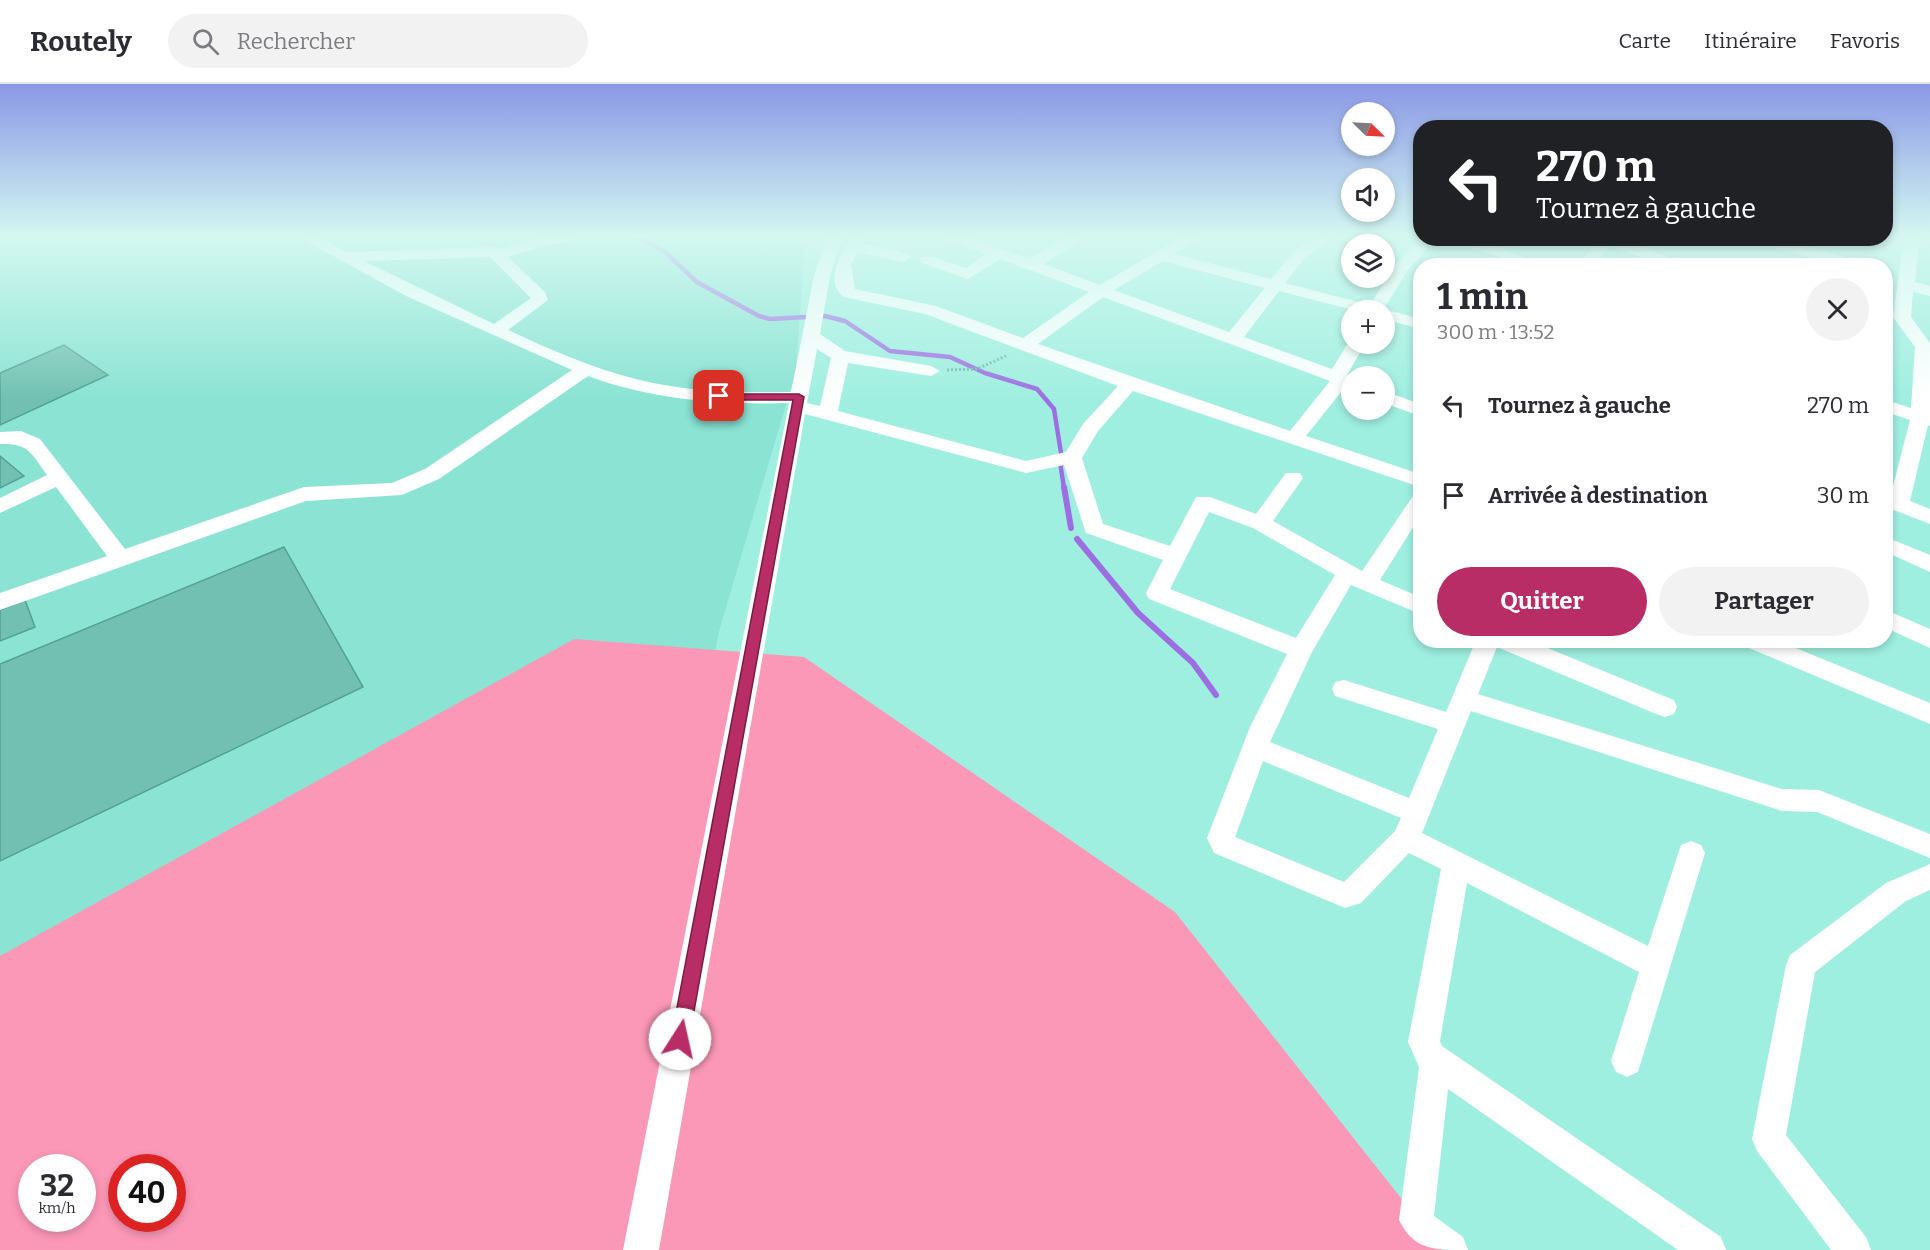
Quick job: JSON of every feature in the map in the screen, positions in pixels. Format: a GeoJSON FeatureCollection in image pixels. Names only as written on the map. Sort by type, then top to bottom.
{"type":"FeatureCollection","features":[{"type":"Feature","properties":{"kind":"street"},"geometry":{"type":"LineString","coordinates":[[414,291],[495,331],[585,369],[649,388],[686,394],[798,402],[828,415],[1026,467],[1057,459],[1072,458]]}},
{"type":"Feature","properties":{"kind":"street"},"geometry":{"type":"LineString","coordinates":[[495,331],[540,300],[532,291]]}},
{"type":"Feature","properties":{"kind":"street"},"geometry":{"type":"LineString","coordinates":[[641,1250],[798,402],[821,291]]}},
{"type":"Feature","properties":{"kind":"street"},"geometry":{"type":"LineString","coordinates":[[847,291],[930,310],[1130,384],[1413,480]]}},
{"type":"Feature","properties":{"kind":"street"},"geometry":{"type":"LineString","coordinates":[[1027,344],[1100,291]]}},
{"type":"Feature","properties":{"kind":"street"},"geometry":{"type":"LineString","coordinates":[[1102,291],[1341,379]]}},
{"type":"Feature","properties":{"kind":"street"},"geometry":{"type":"LineString","coordinates":[[1233,339],[1269,291]]}},
{"type":"Feature","properties":{"kind":"street"},"geometry":{"type":"LineString","coordinates":[[1299,291],[1341,302]]}},
{"type":"Feature","properties":{"kind":"street"},"geometry":{"type":"LineString","coordinates":[[1893,499],[1925,418],[1924,347],[1902,317],[1906,291]]}},
{"type":"Feature","properties":{"kind":"street"},"geometry":{"type":"LineString","coordinates":[[1395,317],[1413,322]]}},
{"type":"Feature","properties":{"kind":"street"},"geometry":{"type":"LineString","coordinates":[[813,322],[840,356],[931,371]]}},
{"type":"Feature","properties":{"kind":"street"},"geometry":{"type":"LineString","coordinates":[[828,415],[840,356]]}},
{"type":"Feature","properties":{"kind":"street"},"geometry":{"type":"LineString","coordinates":[[0,602],[304,494],[395,489],[408,486],[432,474],[585,369]]}},
{"type":"Feature","properties":{"kind":"street"},"geometry":{"type":"LineString","coordinates":[[1293,440],[1341,382]]}},
{"type":"Feature","properties":{"kind":"street"},"geometry":{"type":"LineString","coordinates":[[1130,384],[1090,428],[1072,458],[1094,528],[1177,556]]}},
{"type":"Feature","properties":{"kind":"street"},"geometry":{"type":"LineString","coordinates":[[1395,400],[1413,407]]}},
{"type":"Feature","properties":{"kind":"street"},"geometry":{"type":"LineString","coordinates":[[1893,408],[1925,418]]}},
{"type":"Feature","properties":{"kind":"street"},"geometry":{"type":"LineString","coordinates":[[0,438],[21,437],[33,443],[121,559]]}},
{"type":"Feature","properties":{"kind":"street"},"geometry":{"type":"LineString","coordinates":[[0,506],[59,477]]}},
{"type":"Feature","properties":{"kind":"street"},"geometry":{"type":"LineString","coordinates":[[1260,523],[1293,478]]}},
{"type":"Feature","properties":{"kind":"street"},"geometry":{"type":"LineString","coordinates":[[1301,650],[1157,593],[1204,501],[1260,523],[1356,578],[1413,603]]}},
{"type":"Feature","properties":{"kind":"street"},"geometry":{"type":"LineString","coordinates":[[1893,502],[1930,517]]}},
{"type":"Feature","properties":{"kind":"street"},"geometry":{"type":"LineString","coordinates":[[1413,509],[1356,578],[1301,650],[1263,727],[1221,838],[1224,845],[1348,895],[1411,825],[1484,648]]}},
{"type":"Feature","properties":{"kind":"street"},"geometry":{"type":"LineString","coordinates":[[1893,547],[1930,564]]}},
{"type":"Feature","properties":{"kind":"street"},"geometry":{"type":"LineString","coordinates":[[1893,621],[1930,639]]}},
{"type":"Feature","properties":{"kind":"street"},"geometry":{"type":"LineString","coordinates":[[1525,648],[1665,707]]}},
{"type":"Feature","properties":{"kind":"street"},"geometry":{"type":"LineString","coordinates":[[1771,648],[1930,714]]}},
{"type":"Feature","properties":{"kind":"street"},"geometry":{"type":"LineString","coordinates":[[1344,689],[1453,724]]}},
{"type":"Feature","properties":{"kind":"street"},"geometry":{"type":"LineString","coordinates":[[1462,699],[1782,800],[1819,801],[1930,846]]}},
{"type":"Feature","properties":{"kind":"street"},"geometry":{"type":"LineString","coordinates":[[1256,747],[1411,825],[1456,864],[1656,965]]}},
{"type":"Feature","properties":{"kind":"street"},"geometry":{"type":"LineString","coordinates":[[1627,1061],[1691,853]]}},
{"type":"Feature","properties":{"kind":"street"},"geometry":{"type":"LineString","coordinates":[[1450,1250],[1420,1227],[1416,1220],[1435,1067],[1425,1042],[1456,864]]}},
{"type":"Feature","properties":{"kind":"street"},"geometry":{"type":"LineString","coordinates":[[1853,1250],[1769,1139],[1801,965],[1896,892],[1930,876]]}},
{"type":"Feature","properties":{"kind":"street"},"geometry":{"type":"LineString","coordinates":[[1432,1058],[1708,1250]]}},
{"type":"Feature","properties":{"kind":"path"},"geometry":{"type":"LineString","coordinates":[[931,371],[977,369],[1002,359],[1027,344]]}},
{"type":"Feature","properties":{"kind":"shaded area"},"geometry":{"type":"Polygon","coordinates":[[[0,291],[802,291],[796,371],[719,631],[603,1250],[0,1250],[0,291]]]}},
{"type":"Feature","properties":{"kind":"shaded area"},"geometry":{"type":"Polygon","coordinates":[[[574,639],[804,657],[1175,912],[1442,1250],[0,1250],[0,956],[574,639]]]}},
{"type":"Feature","properties":{"kind":"building"},"geometry":{"type":"Polygon","coordinates":[[[64,345],[108,375],[0,425],[0,373],[64,345]]]}},
{"type":"Feature","properties":{"kind":"building"},"geometry":{"type":"Polygon","coordinates":[[[0,456],[24,476],[0,488],[0,456]]]}},
{"type":"Feature","properties":{"kind":"building"},"geometry":{"type":"Polygon","coordinates":[[[284,547],[363,687],[0,861],[0,664],[284,547]]]}},
{"type":"Feature","properties":{"kind":"building"},"geometry":{"type":"Polygon","coordinates":[[[25,600],[35,627],[0,641],[0,610],[25,600]]]}},
{"type":"Feature","properties":{"kind":"waterway"},"geometry":{"type":"LineString","coordinates":[[714,291],[759,316],[770,319],[825,316],[845,321],[890,351],[950,357],[985,373],[1037,389],[1054,409],[1061,453]]}},
{"type":"Feature","properties":{"kind":"waterway"},"geometry":{"type":"LineString","coordinates":[[1060,462],[1064,488]]}},
{"type":"Feature","properties":{"kind":"waterway"},"geometry":{"type":"LineString","coordinates":[[1064,487],[1071,528]]}},
{"type":"Feature","properties":{"kind":"waterway"},"geometry":{"type":"LineString","coordinates":[[1077,539],[1138,613],[1193,663],[1216,695]]}},
{"type":"Feature","properties":{"kind":"route"},"geometry":{"type":"LineString","coordinates":[[680,1039],[799,397],[719,396]]}}]}
